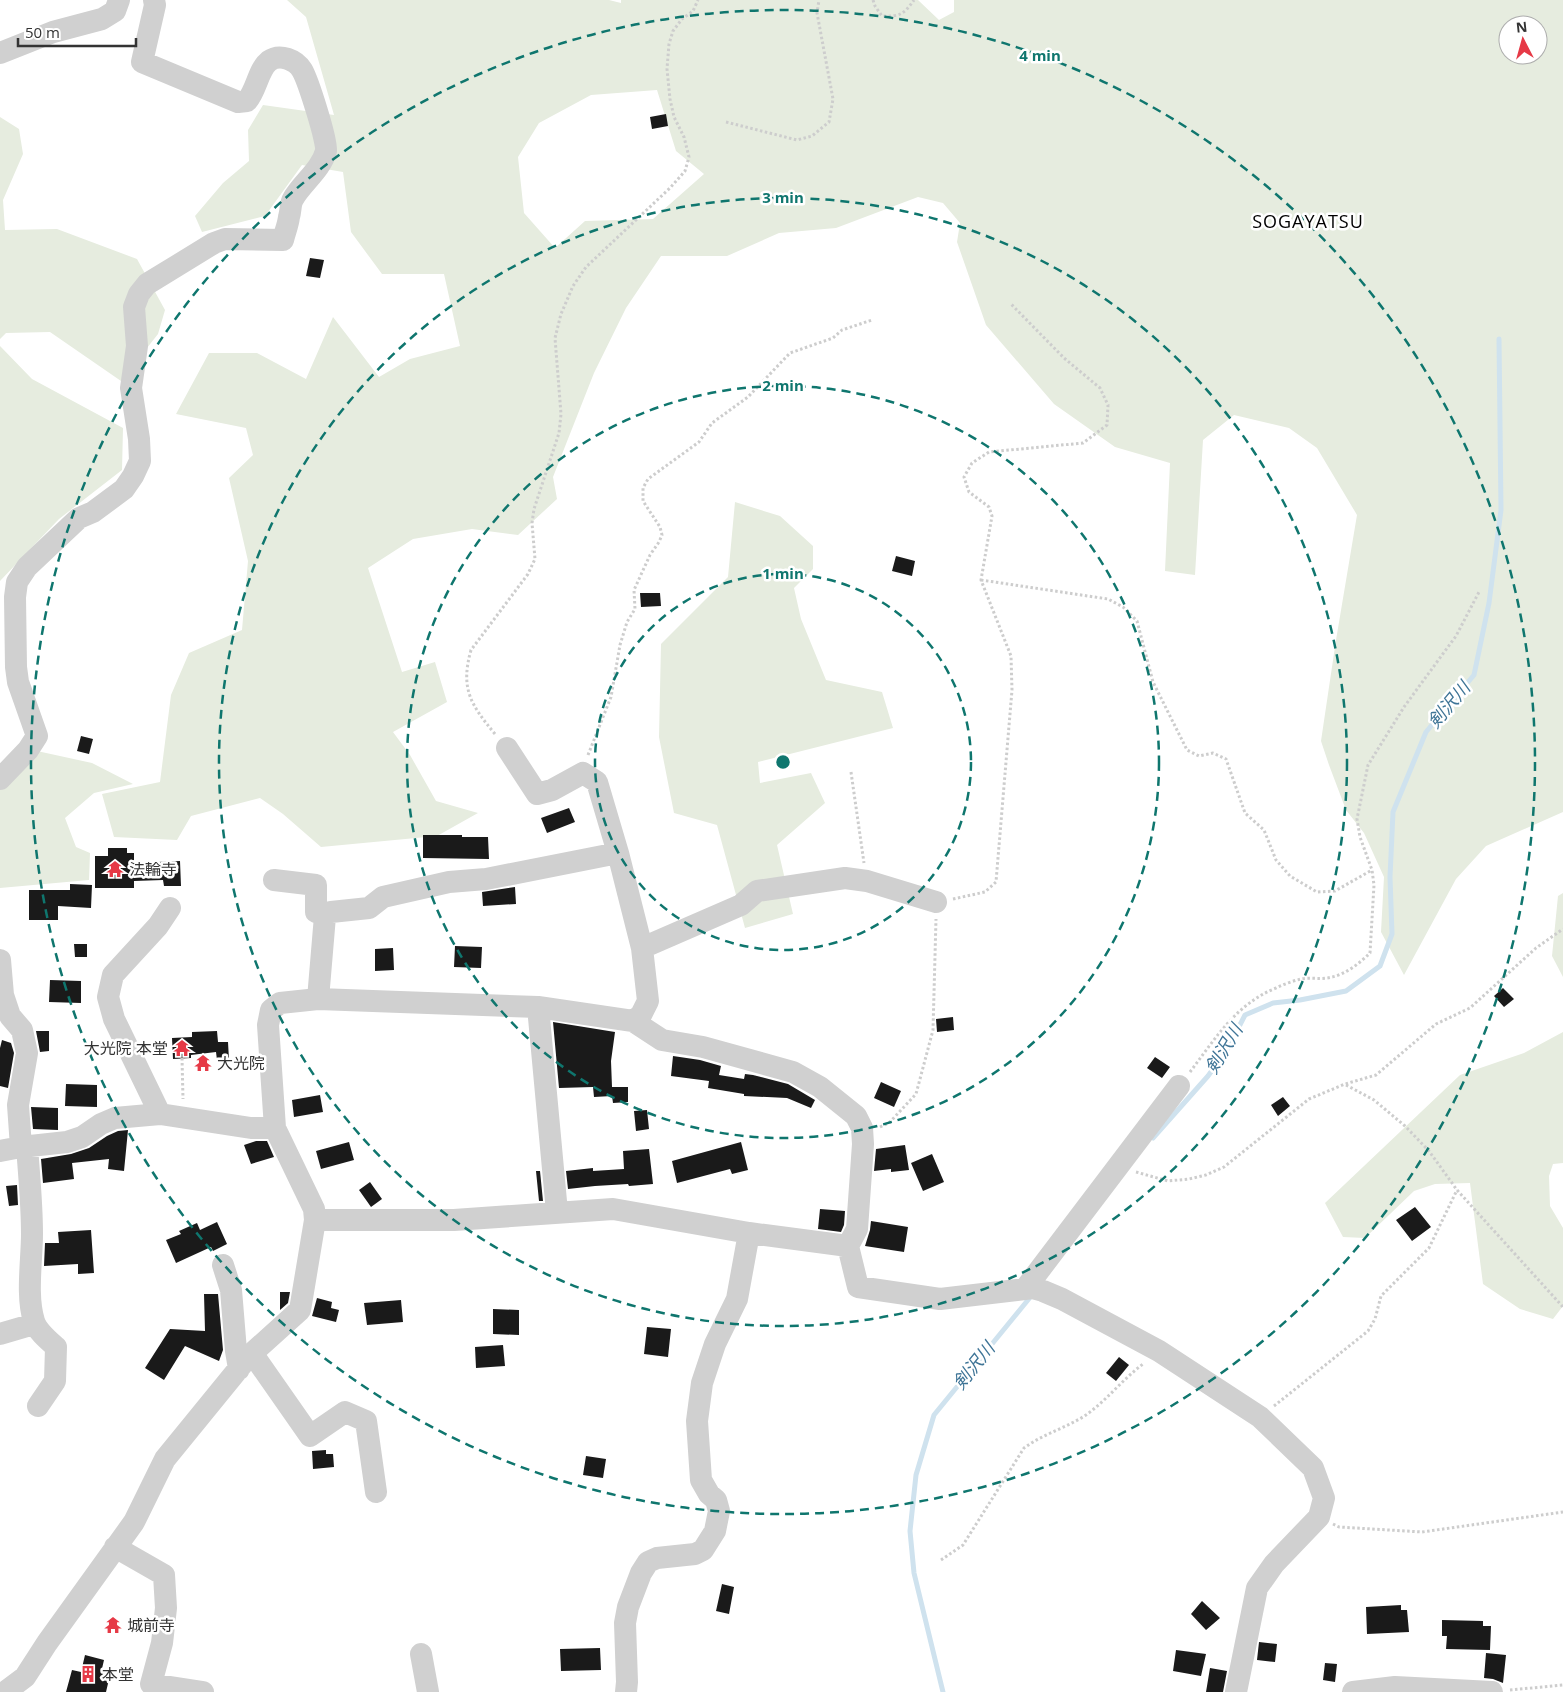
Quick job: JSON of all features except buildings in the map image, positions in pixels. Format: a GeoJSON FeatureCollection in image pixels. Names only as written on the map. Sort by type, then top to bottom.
{"type":"FeatureCollection","features":[{"type":"Feature","properties":{"kind":"street"},"geometry":{"type":"LineString","coordinates":[[0,53],[53,32],[102,19],[115,11],[118,0]]}},
{"type":"Feature","properties":{"kind":"street"},"geometry":{"type":"LineString","coordinates":[[0,779],[28,750],[37,736],[18,682],[16,667],[15,597],[17,582],[27,567],[78,518],[93,512],[124,489],[140,461],[139,439],[131,388],[136,346],[134,307],[139,294],[147,284],[214,243],[225,239],[283,240],[292,200],[312,175],[326,150],[325,137],[302,70],[293,60],[281,57],[270,60],[262,70],[254,94],[247,101],[238,102],[142,62],[155,5],[154,0]]}},
{"type":"Feature","properties":{"kind":"street"},"geometry":{"type":"LineString","coordinates":[[507,748],[537,794],[552,790],[583,773],[597,782],[618,853],[642,948],[648,1001],[641,1015],[634,1021]]}},
{"type":"Feature","properties":{"kind":"street"},"geometry":{"type":"LineString","coordinates":[[325,916],[331,912],[369,908],[383,897],[449,882],[486,879],[618,853]]}},
{"type":"Feature","properties":{"kind":"street"},"geometry":{"type":"LineString","coordinates":[[642,948],[741,905],[757,891],[845,878],[867,881],[936,902]]}},
{"type":"Feature","properties":{"kind":"street"},"geometry":{"type":"LineString","coordinates":[[274,880],[316,885],[316,912],[325,916]]}},
{"type":"Feature","properties":{"kind":"street"},"geometry":{"type":"LineString","coordinates":[[160,1114],[114,1019],[108,997],[113,975],[158,926],[170,908]]}},
{"type":"Feature","properties":{"kind":"street"},"geometry":{"type":"LineString","coordinates":[[318,999],[325,916]]}},
{"type":"Feature","properties":{"kind":"street"},"geometry":{"type":"LineString","coordinates":[[0,960],[3,995],[10,1016],[22,1030],[27,1053],[18,1105],[16,1148],[31,1205],[31,1313],[34,1324],[56,1347],[55,1381],[38,1406]]}},
{"type":"Feature","properties":{"kind":"street"},"geometry":{"type":"LineString","coordinates":[[5,1692],[25,1678],[134,1522],[165,1459],[246,1361],[300,1310],[316,1220],[314,1210],[275,1128],[268,1025],[271,1010],[280,1003],[318,999],[538,1006],[634,1021],[662,1040],[703,1047],[793,1072],[820,1087],[856,1116],[862,1128],[857,1229],[848,1246],[858,1287],[940,1299],[1033,1289],[1062,1299],[1160,1351],[1260,1417],[1313,1468],[1324,1498],[1319,1516],[1274,1564],[1257,1588],[1236,1692]]}},
{"type":"Feature","properties":{"kind":"street"},"geometry":{"type":"LineString","coordinates":[[538,1006],[557,1212]]}},
{"type":"Feature","properties":{"kind":"street"},"geometry":{"type":"LineString","coordinates":[[1033,1289],[1124,1169],[1179,1086]]}},
{"type":"Feature","properties":{"kind":"street"},"geometry":{"type":"LineString","coordinates":[[16,1148],[67,1142],[82,1137],[114,1118],[160,1114],[251,1128],[275,1128]]}},
{"type":"Feature","properties":{"kind":"street"},"geometry":{"type":"LineString","coordinates":[[316,1220],[454,1220],[613,1209],[749,1233],[848,1246]]}},
{"type":"Feature","properties":{"kind":"street"},"geometry":{"type":"LineString","coordinates":[[626,1692],[625,1623],[628,1607],[641,1573],[648,1562],[657,1558],[695,1554],[703,1550],[715,1531],[719,1511],[716,1500],[709,1494],[701,1480],[697,1421],[702,1383],[715,1344],[737,1298],[749,1233]]}},
{"type":"Feature","properties":{"kind":"street"},"geometry":{"type":"LineString","coordinates":[[223,1265],[231,1290],[236,1351],[310,1436],[345,1412],[366,1421],[376,1492]]}},
{"type":"Feature","properties":{"kind":"street"},"geometry":{"type":"LineString","coordinates":[[0,1334],[34,1324]]}},
{"type":"Feature","properties":{"kind":"street"},"geometry":{"type":"LineString","coordinates":[[115,1547],[164,1574],[166,1608],[162,1643],[151,1684],[203,1692]]}},
{"type":"Feature","properties":{"kind":"street"},"geometry":{"type":"LineString","coordinates":[[421,1654],[428,1692]]}},
{"type":"Feature","properties":{"kind":"street"},"geometry":{"type":"LineString","coordinates":[[1353,1692],[1394,1687],[1492,1692]]}},
{"type":"Feature","properties":{"kind":"path"},"geometry":{"type":"LineString","coordinates":[[507,748],[478,713],[471,701],[466,665],[471,650],[528,574],[535,559],[532,523],[534,509],[559,433],[561,414],[555,338],[561,314],[573,286],[586,267],[670,188],[685,171],[689,157],[684,137],[674,117],[667,70],[669,44],[674,31],[682,19],[693,11],[698,0]]}},
{"type":"Feature","properties":{"kind":"path"},"geometry":{"type":"LineString","coordinates":[[726,122],[797,140],[812,136],[829,122],[833,100],[817,13],[819,0]]}},
{"type":"Feature","properties":{"kind":"path"},"geometry":{"type":"LineString","coordinates":[[873,0],[874,6],[882,16],[895,17],[906,12],[914,0]]}},
{"type":"Feature","properties":{"kind":"path"},"geometry":{"type":"LineString","coordinates":[[863,1136],[889,1123],[916,1094],[933,1030],[936,902],[985,892],[996,882],[1012,690],[1011,656],[981,580],[992,516],[989,507],[969,492],[964,477],[972,463],[989,452],[1083,444],[1107,425],[1108,405],[1100,388],[1064,358],[1011,304]]}},
{"type":"Feature","properties":{"kind":"path"},"geometry":{"type":"LineString","coordinates":[[583,773],[589,751],[612,697],[620,645],[627,622],[635,609],[634,590],[650,554],[662,535],[660,527],[643,501],[644,488],[648,479],[699,442],[712,423],[748,397],[790,353],[833,338],[842,330],[872,320]]}},
{"type":"Feature","properties":{"kind":"path"},"geometry":{"type":"LineString","coordinates":[[981,580],[1108,599],[1123,607],[1137,620],[1153,682],[1187,750],[1200,756],[1213,753],[1226,759],[1245,813],[1264,830],[1276,860],[1290,876],[1317,892],[1335,890],[1372,870]]}},
{"type":"Feature","properties":{"kind":"path"},"geometry":{"type":"LineString","coordinates":[[1179,1086],[1229,1020],[1243,1006],[1260,995],[1302,979],[1333,977],[1361,962],[1370,953],[1374,914],[1374,885],[1372,870],[1360,837],[1357,819],[1368,765],[1404,707],[1456,636],[1479,592]]}},
{"type":"Feature","properties":{"kind":"path"},"geometry":{"type":"LineString","coordinates":[[851,772],[867,881]]}},
{"type":"Feature","properties":{"kind":"path"},"geometry":{"type":"LineString","coordinates":[[1124,1169],[1168,1181],[1206,1175],[1224,1167],[1309,1099],[1345,1084],[1376,1075],[1436,1024],[1470,1008],[1536,948],[1563,929]]}},
{"type":"Feature","properties":{"kind":"path"},"geometry":{"type":"LineString","coordinates":[[182,1058],[183,1118]]}},
{"type":"Feature","properties":{"kind":"path"},"geometry":{"type":"LineString","coordinates":[[1345,1084],[1374,1100],[1405,1126],[1429,1151],[1457,1190],[1563,1307]]}},
{"type":"Feature","properties":{"kind":"path"},"geometry":{"type":"LineString","coordinates":[[1260,1417],[1368,1331],[1375,1319],[1381,1296],[1429,1248],[1457,1190]]}},
{"type":"Feature","properties":{"kind":"path"},"geometry":{"type":"LineString","coordinates":[[941,1560],[963,1545],[1024,1448],[1036,1439],[1085,1415],[1107,1398],[1126,1377],[1160,1351]]}},
{"type":"Feature","properties":{"kind":"path"},"geometry":{"type":"LineString","coordinates":[[1319,1516],[1340,1527],[1422,1532],[1563,1512]]}},
{"type":"Feature","properties":{"kind":"path"},"geometry":{"type":"LineString","coordinates":[[1492,1692],[1563,1685]]}},
{"type":"Feature","properties":{"kind":"shaded area"},"geometry":{"type":"Polygon","coordinates":[[[287,0],[609,0],[621,3],[621,0],[918,0],[939,20],[954,12],[954,0],[1563,0],[1563,812],[1486,846],[1456,879],[1404,975],[1381,932],[1384,877],[1364,833],[1346,810],[1321,741],[1357,515],[1317,448],[1289,428],[1234,415],[1203,440],[1195,575],[1165,571],[1170,463],[1115,447],[1054,404],[986,325],[957,242],[960,223],[943,203],[918,197],[836,228],[779,233],[727,256],[661,256],[626,308],[594,373],[553,477],[557,499],[518,535],[472,529],[413,539],[368,568],[402,672],[435,662],[447,702],[393,732],[410,755],[436,801],[478,813],[437,836],[321,847],[283,814],[260,798],[191,816],[177,840],[114,837],[102,794],[160,782],[171,695],[189,653],[242,630],[248,561],[229,478],[253,455],[246,428],[176,414],[209,353],[257,353],[306,379],[333,317],[379,377],[410,359],[460,346],[444,274],[382,274],[351,232],[343,172],[302,165],[265,216],[202,232],[195,216],[223,183],[249,161],[248,130],[263,105],[334,115],[306,17],[287,0]],[[657,90],[591,95],[539,123],[518,157],[524,213],[555,248],[585,221],[653,219],[704,174],[676,151],[657,90]]]}},
{"type":"Feature","properties":{"kind":"shaded area"},"geometry":{"type":"Polygon","coordinates":[[[0,117],[19,129],[23,154],[3,200],[5,230],[57,229],[137,259],[165,310],[158,334],[121,381],[50,332],[6,333],[0,339],[0,117]]]}},
{"type":"Feature","properties":{"kind":"shaded area"},"geometry":{"type":"Polygon","coordinates":[[[0,346],[32,379],[123,428],[122,470],[59,519],[0,581],[0,346]]]}},
{"type":"Feature","properties":{"kind":"shaded area"},"geometry":{"type":"Polygon","coordinates":[[[735,502],[780,516],[813,546],[813,569],[794,588],[801,619],[826,680],[882,692],[893,728],[758,762],[760,783],[811,773],[825,803],[777,845],[793,914],[745,928],[717,825],[674,813],[659,737],[661,644],[728,577],[735,502]]]}},
{"type":"Feature","properties":{"kind":"shaded area"},"geometry":{"type":"Polygon","coordinates":[[[37,751],[92,763],[133,784],[94,793],[65,818],[76,847],[90,853],[89,880],[0,888],[0,786],[37,751]]]}},
{"type":"Feature","properties":{"kind":"shaded area"},"geometry":{"type":"Polygon","coordinates":[[[1563,893],[1563,977],[1552,956],[1558,896],[1563,893]]]}},
{"type":"Feature","properties":{"kind":"shaded area"},"geometry":{"type":"Polygon","coordinates":[[[1563,1032],[1563,1163],[1553,1164],[1549,1176],[1550,1206],[1563,1228],[1563,1306],[1553,1319],[1520,1309],[1483,1284],[1470,1183],[1435,1184],[1414,1191],[1365,1238],[1343,1237],[1325,1203],[1460,1075],[1524,1053],[1563,1032]]]}},
{"type":"Feature","properties":{"kind":"waterway","name":"剣沢川"},"geometry":{"type":"LineString","coordinates":[[1153,1138],[1208,1076],[1228,1048],[1245,1015],[1273,1003],[1346,991],[1380,966],[1392,934],[1390,877],[1393,812],[1426,732],[1474,675],[1489,603],[1501,510],[1499,339]]}},
{"type":"Feature","properties":{"kind":"waterway","name":"剣沢川"},"geometry":{"type":"LineString","coordinates":[[943,1692],[914,1573],[910,1531],[916,1475],[934,1415],[1032,1295]]}},
{"type":"Feature","properties":{"kind":"place","name":"法輪寺"},"geometry":{"type":"Point","coordinates":[115,869]}},
{"type":"Feature","properties":{"kind":"place","name":"大光院 本堂"},"geometry":{"type":"Point","coordinates":[182,1048]}},
{"type":"Feature","properties":{"kind":"place","name":"大光院"},"geometry":{"type":"Point","coordinates":[203,1063]}},
{"type":"Feature","properties":{"kind":"place","name":"城前寺"},"geometry":{"type":"Point","coordinates":[113,1625]}},
{"type":"Feature","properties":{"kind":"place","name":"本堂"},"geometry":{"type":"Point","coordinates":[88,1674]}},
{"type":"Feature","properties":{"kind":"district","name":"SOGAYATSU"},"geometry":{"type":"Point","coordinates":[1308,222]}}]}
